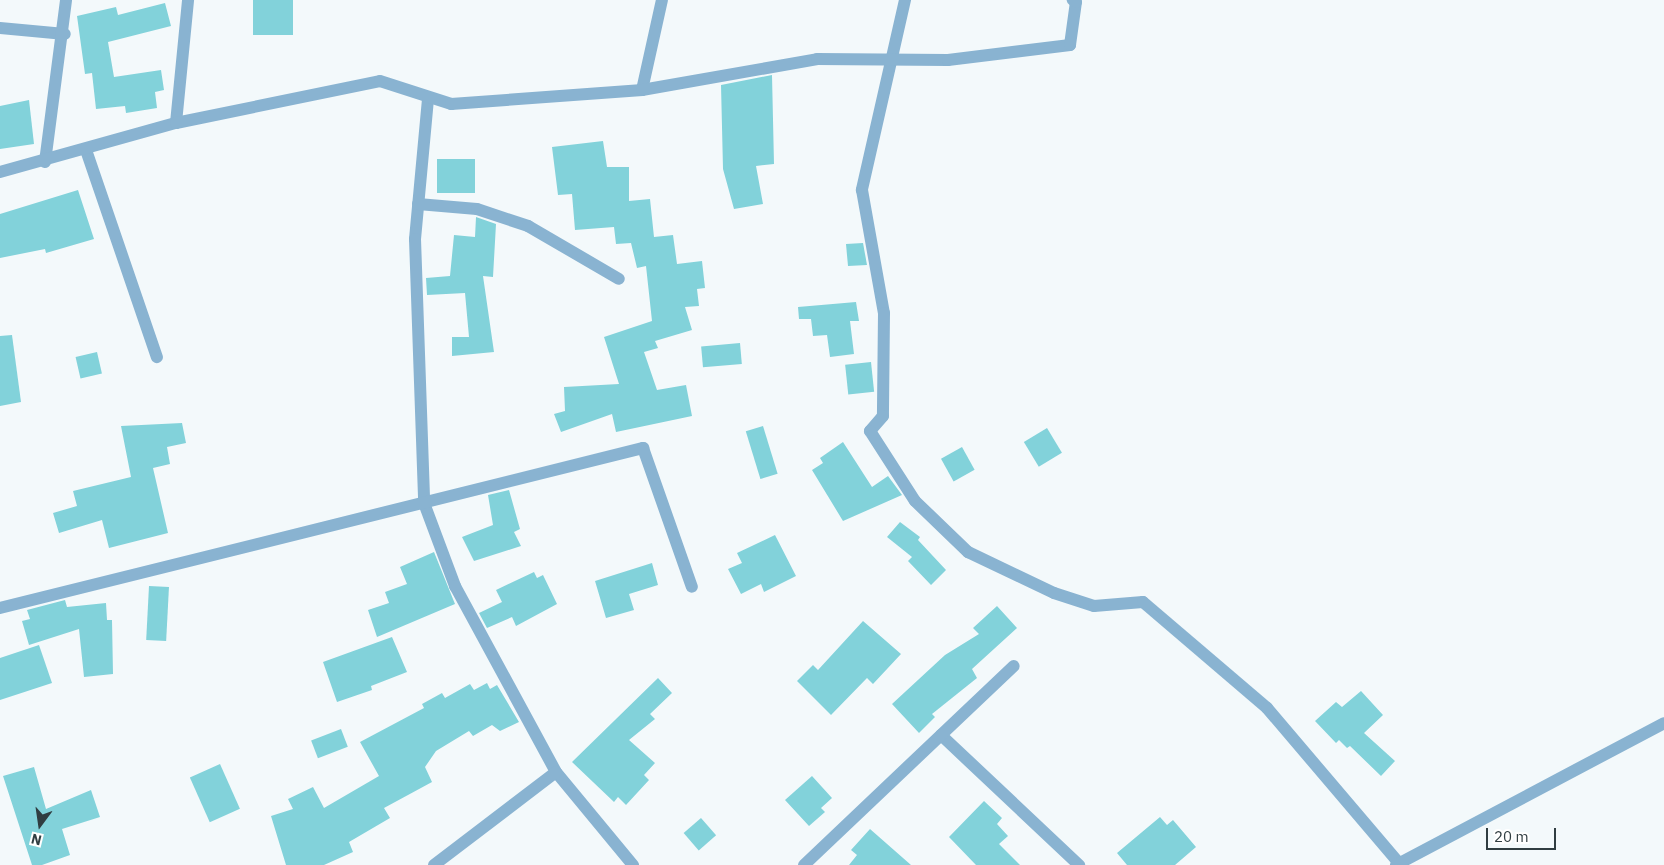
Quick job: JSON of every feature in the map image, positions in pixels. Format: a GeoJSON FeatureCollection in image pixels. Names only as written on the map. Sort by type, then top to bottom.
{"type":"FeatureCollection","features":[{"type":"Feature","properties":{"kind":"street"},"geometry":{"type":"LineString","coordinates":[[45,162],[64,34],[66,0]]}},
{"type":"Feature","properties":{"kind":"street"},"geometry":{"type":"LineString","coordinates":[[176,123],[188,0]]}},
{"type":"Feature","properties":{"kind":"street"},"geometry":{"type":"LineString","coordinates":[[642,90],[662,0]]}},
{"type":"Feature","properties":{"kind":"street"},"geometry":{"type":"LineString","coordinates":[[905,0],[895,60],[862,190],[884,313],[882,416],[870,431],[910,494],[968,552],[1045,589],[1094,606],[1143,602],[1267,708],[1398,864],[1664,723]]}},
{"type":"Feature","properties":{"kind":"street"},"geometry":{"type":"LineString","coordinates":[[0,172],[45,162],[176,123],[380,82],[410,88],[428,99],[451,104],[642,90],[817,59],[948,60],[1070,45],[1076,2],[1073,0]]}},
{"type":"Feature","properties":{"kind":"street"},"geometry":{"type":"LineString","coordinates":[[0,28],[64,34]]}},
{"type":"Feature","properties":{"kind":"street"},"geometry":{"type":"LineString","coordinates":[[428,99],[415,240],[424,503],[455,586],[556,772],[633,865]]}},
{"type":"Feature","properties":{"kind":"street"},"geometry":{"type":"LineString","coordinates":[[86,150],[157,357]]}},
{"type":"Feature","properties":{"kind":"street"},"geometry":{"type":"LineString","coordinates":[[418,204],[477,208],[528,226],[619,279]]}},
{"type":"Feature","properties":{"kind":"street"},"geometry":{"type":"LineString","coordinates":[[0,608],[643,448],[692,587]]}},
{"type":"Feature","properties":{"kind":"street"},"geometry":{"type":"LineString","coordinates":[[804,865],[1014,666]]}},
{"type":"Feature","properties":{"kind":"street"},"geometry":{"type":"LineString","coordinates":[[941,735],[1079,865]]}},
{"type":"Feature","properties":{"kind":"street"},"geometry":{"type":"LineString","coordinates":[[434,865],[556,772]]}},
{"type":"Feature","properties":{"kind":"building"},"geometry":{"type":"Polygon","coordinates":[[[253,0],[293,0],[293,35],[253,35],[253,0]]]}},
{"type":"Feature","properties":{"kind":"building"},"geometry":{"type":"Polygon","coordinates":[[[165,3],[171,26],[108,42],[114,77],[161,70],[164,90],[155,92],[157,108],[126,113],[125,106],[96,109],[92,73],[85,74],[77,16],[116,7],[118,15],[165,3]]]}},
{"type":"Feature","properties":{"kind":"building"},"geometry":{"type":"Polygon","coordinates":[[[772,75],[774,164],[756,166],[763,204],[734,209],[723,169],[721,85],[772,75]]]}},
{"type":"Feature","properties":{"kind":"building"},"geometry":{"type":"Polygon","coordinates":[[[29,100],[34,144],[0,149],[0,106],[29,100]]]}},
{"type":"Feature","properties":{"kind":"building"},"geometry":{"type":"Polygon","coordinates":[[[603,141],[607,167],[629,167],[629,201],[650,199],[654,237],[673,235],[677,264],[702,261],[705,288],[697,289],[699,306],[685,307],[692,330],[655,341],[658,348],[644,352],[657,390],[686,385],[692,416],[616,432],[612,414],[561,432],[554,414],[565,411],[564,387],[619,384],[604,337],[652,321],[646,266],[637,268],[631,243],[616,244],[614,227],[575,230],[572,194],[558,195],[552,147],[603,141]]]}},
{"type":"Feature","properties":{"kind":"building"},"geometry":{"type":"Polygon","coordinates":[[[437,159],[475,159],[475,193],[437,193],[437,159]]]}},
{"type":"Feature","properties":{"kind":"building"},"geometry":{"type":"Polygon","coordinates":[[[78,190],[94,239],[46,253],[45,249],[0,258],[0,214],[78,190]]]}},
{"type":"Feature","properties":{"kind":"building"},"geometry":{"type":"Polygon","coordinates":[[[476,217],[496,224],[493,277],[483,276],[494,352],[452,356],[452,337],[469,337],[465,293],[427,295],[426,278],[450,276],[454,235],[475,237],[476,217]]]}},
{"type":"Feature","properties":{"kind":"building"},"geometry":{"type":"Polygon","coordinates":[[[863,243],[867,265],[848,266],[846,244],[863,243]]]}},
{"type":"Feature","properties":{"kind":"building"},"geometry":{"type":"Polygon","coordinates":[[[856,302],[859,321],[850,321],[854,354],[830,357],[827,335],[813,336],[811,319],[799,319],[798,307],[856,302]]]}},
{"type":"Feature","properties":{"kind":"building"},"geometry":{"type":"Polygon","coordinates":[[[12,335],[21,402],[0,406],[0,336],[12,335]]]}},
{"type":"Feature","properties":{"kind":"building"},"geometry":{"type":"Polygon","coordinates":[[[740,343],[742,364],[703,367],[701,346],[740,343]]]}},
{"type":"Feature","properties":{"kind":"building"},"geometry":{"type":"Polygon","coordinates":[[[97,352],[102,373],[81,378],[76,357],[97,352]]]}},
{"type":"Feature","properties":{"kind":"building"},"geometry":{"type":"Polygon","coordinates":[[[871,362],[874,392],[848,395],[845,365],[871,362]]]}},
{"type":"Feature","properties":{"kind":"building"},"geometry":{"type":"Polygon","coordinates":[[[182,423],[186,443],[167,447],[170,464],[153,468],[168,533],[109,548],[102,520],[59,533],[53,513],[77,506],[73,491],[131,477],[121,426],[182,423]]]}},
{"type":"Feature","properties":{"kind":"building"},"geometry":{"type":"Polygon","coordinates":[[[763,426],[778,474],[760,479],[746,431],[763,426]]]}},
{"type":"Feature","properties":{"kind":"building"},"geometry":{"type":"Polygon","coordinates":[[[1047,428],[1062,453],[1039,467],[1024,442],[1047,428]]]}},
{"type":"Feature","properties":{"kind":"building"},"geometry":{"type":"Polygon","coordinates":[[[843,442],[872,487],[888,476],[902,495],[843,521],[812,470],[823,463],[820,458],[843,442]]]}},
{"type":"Feature","properties":{"kind":"building"},"geometry":{"type":"Polygon","coordinates":[[[962,447],[975,470],[954,481],[941,459],[962,447]]]}},
{"type":"Feature","properties":{"kind":"building"},"geometry":{"type":"Polygon","coordinates":[[[509,490],[520,529],[514,532],[521,546],[474,561],[462,537],[493,525],[488,495],[509,490]]]}},
{"type":"Feature","properties":{"kind":"building"},"geometry":{"type":"Polygon","coordinates":[[[900,522],[920,537],[918,540],[946,570],[931,585],[908,561],[912,557],[887,537],[900,522]]]}},
{"type":"Feature","properties":{"kind":"building"},"geometry":{"type":"Polygon","coordinates":[[[775,535],[796,576],[764,592],[761,584],[741,594],[728,569],[742,563],[737,553],[775,535]]]}},
{"type":"Feature","properties":{"kind":"building"},"geometry":{"type":"Polygon","coordinates":[[[434,552],[455,604],[377,637],[368,610],[389,603],[385,592],[407,584],[400,567],[434,552]]]}},
{"type":"Feature","properties":{"kind":"building"},"geometry":{"type":"Polygon","coordinates":[[[652,563],[658,585],[629,594],[634,610],[606,618],[595,581],[652,563]]]}},
{"type":"Feature","properties":{"kind":"building"},"geometry":{"type":"Polygon","coordinates":[[[534,572],[537,578],[543,575],[557,604],[516,626],[512,617],[487,628],[479,613],[502,602],[496,590],[534,572]]]}},
{"type":"Feature","properties":{"kind":"building"},"geometry":{"type":"Polygon","coordinates":[[[149,586],[169,587],[166,641],[146,640],[149,586]]]}},
{"type":"Feature","properties":{"kind":"building"},"geometry":{"type":"Polygon","coordinates":[[[65,600],[67,607],[106,603],[107,620],[112,620],[113,674],[84,677],[79,629],[29,645],[22,621],[30,619],[27,610],[65,600]]]}},
{"type":"Feature","properties":{"kind":"building"},"geometry":{"type":"Polygon","coordinates":[[[997,606],[1017,628],[972,669],[977,678],[932,714],[935,717],[919,733],[892,704],[945,655],[979,634],[973,628],[997,606]]]}},
{"type":"Feature","properties":{"kind":"building"},"geometry":{"type":"Polygon","coordinates":[[[863,621],[901,654],[873,684],[867,678],[831,715],[797,681],[813,665],[818,670],[863,621]]]}},
{"type":"Feature","properties":{"kind":"building"},"geometry":{"type":"Polygon","coordinates":[[[392,637],[407,672],[371,686],[372,690],[337,702],[323,662],[392,637]]]}},
{"type":"Feature","properties":{"kind":"building"},"geometry":{"type":"Polygon","coordinates":[[[39,645],[52,683],[0,700],[0,658],[39,645]]]}},
{"type":"Feature","properties":{"kind":"building"},"geometry":{"type":"Polygon","coordinates":[[[658,678],[672,693],[650,714],[655,719],[629,740],[655,763],[644,775],[649,780],[626,805],[618,797],[614,802],[572,762],[658,678]]]}},
{"type":"Feature","properties":{"kind":"building"},"geometry":{"type":"Polygon","coordinates":[[[487,683],[490,689],[497,685],[519,722],[500,731],[492,725],[473,736],[469,731],[436,751],[425,767],[432,782],[384,808],[390,818],[349,842],[353,852],[324,865],[286,865],[271,816],[293,809],[288,799],[313,787],[324,808],[379,776],[360,742],[424,708],[422,704],[442,693],[445,698],[470,684],[474,690],[487,683]]]}},
{"type":"Feature","properties":{"kind":"building"},"geometry":{"type":"Polygon","coordinates":[[[1361,691],[1383,715],[1364,733],[1395,761],[1381,776],[1350,746],[1347,748],[1339,740],[1336,743],[1315,721],[1336,702],[1342,707],[1361,691]]]}},
{"type":"Feature","properties":{"kind":"building"},"geometry":{"type":"Polygon","coordinates":[[[341,729],[348,747],[318,758],[311,740],[341,729]]]}},
{"type":"Feature","properties":{"kind":"building"},"geometry":{"type":"Polygon","coordinates":[[[220,764],[240,809],[210,822],[190,777],[220,764]]]}},
{"type":"Feature","properties":{"kind":"building"},"geometry":{"type":"Polygon","coordinates":[[[34,767],[46,809],[91,790],[100,817],[62,829],[70,855],[42,865],[32,865],[3,776],[34,767]]]}},
{"type":"Feature","properties":{"kind":"building"},"geometry":{"type":"Polygon","coordinates":[[[812,776],[832,798],[821,808],[825,812],[809,826],[785,800],[812,776]]]}},
{"type":"Feature","properties":{"kind":"building"},"geometry":{"type":"Polygon","coordinates":[[[984,801],[1002,818],[997,824],[1008,836],[999,844],[1020,865],[976,865],[949,837],[984,801]]]}},
{"type":"Feature","properties":{"kind":"building"},"geometry":{"type":"Polygon","coordinates":[[[1160,817],[1167,825],[1173,820],[1196,847],[1175,865],[1127,865],[1117,853],[1160,817]]]}},
{"type":"Feature","properties":{"kind":"building"},"geometry":{"type":"Polygon","coordinates":[[[701,818],[716,835],[699,850],[684,833],[701,818]]]}},
{"type":"Feature","properties":{"kind":"building"},"geometry":{"type":"Polygon","coordinates":[[[870,829],[911,865],[849,865],[857,855],[851,850],[870,829]]]}}]}
